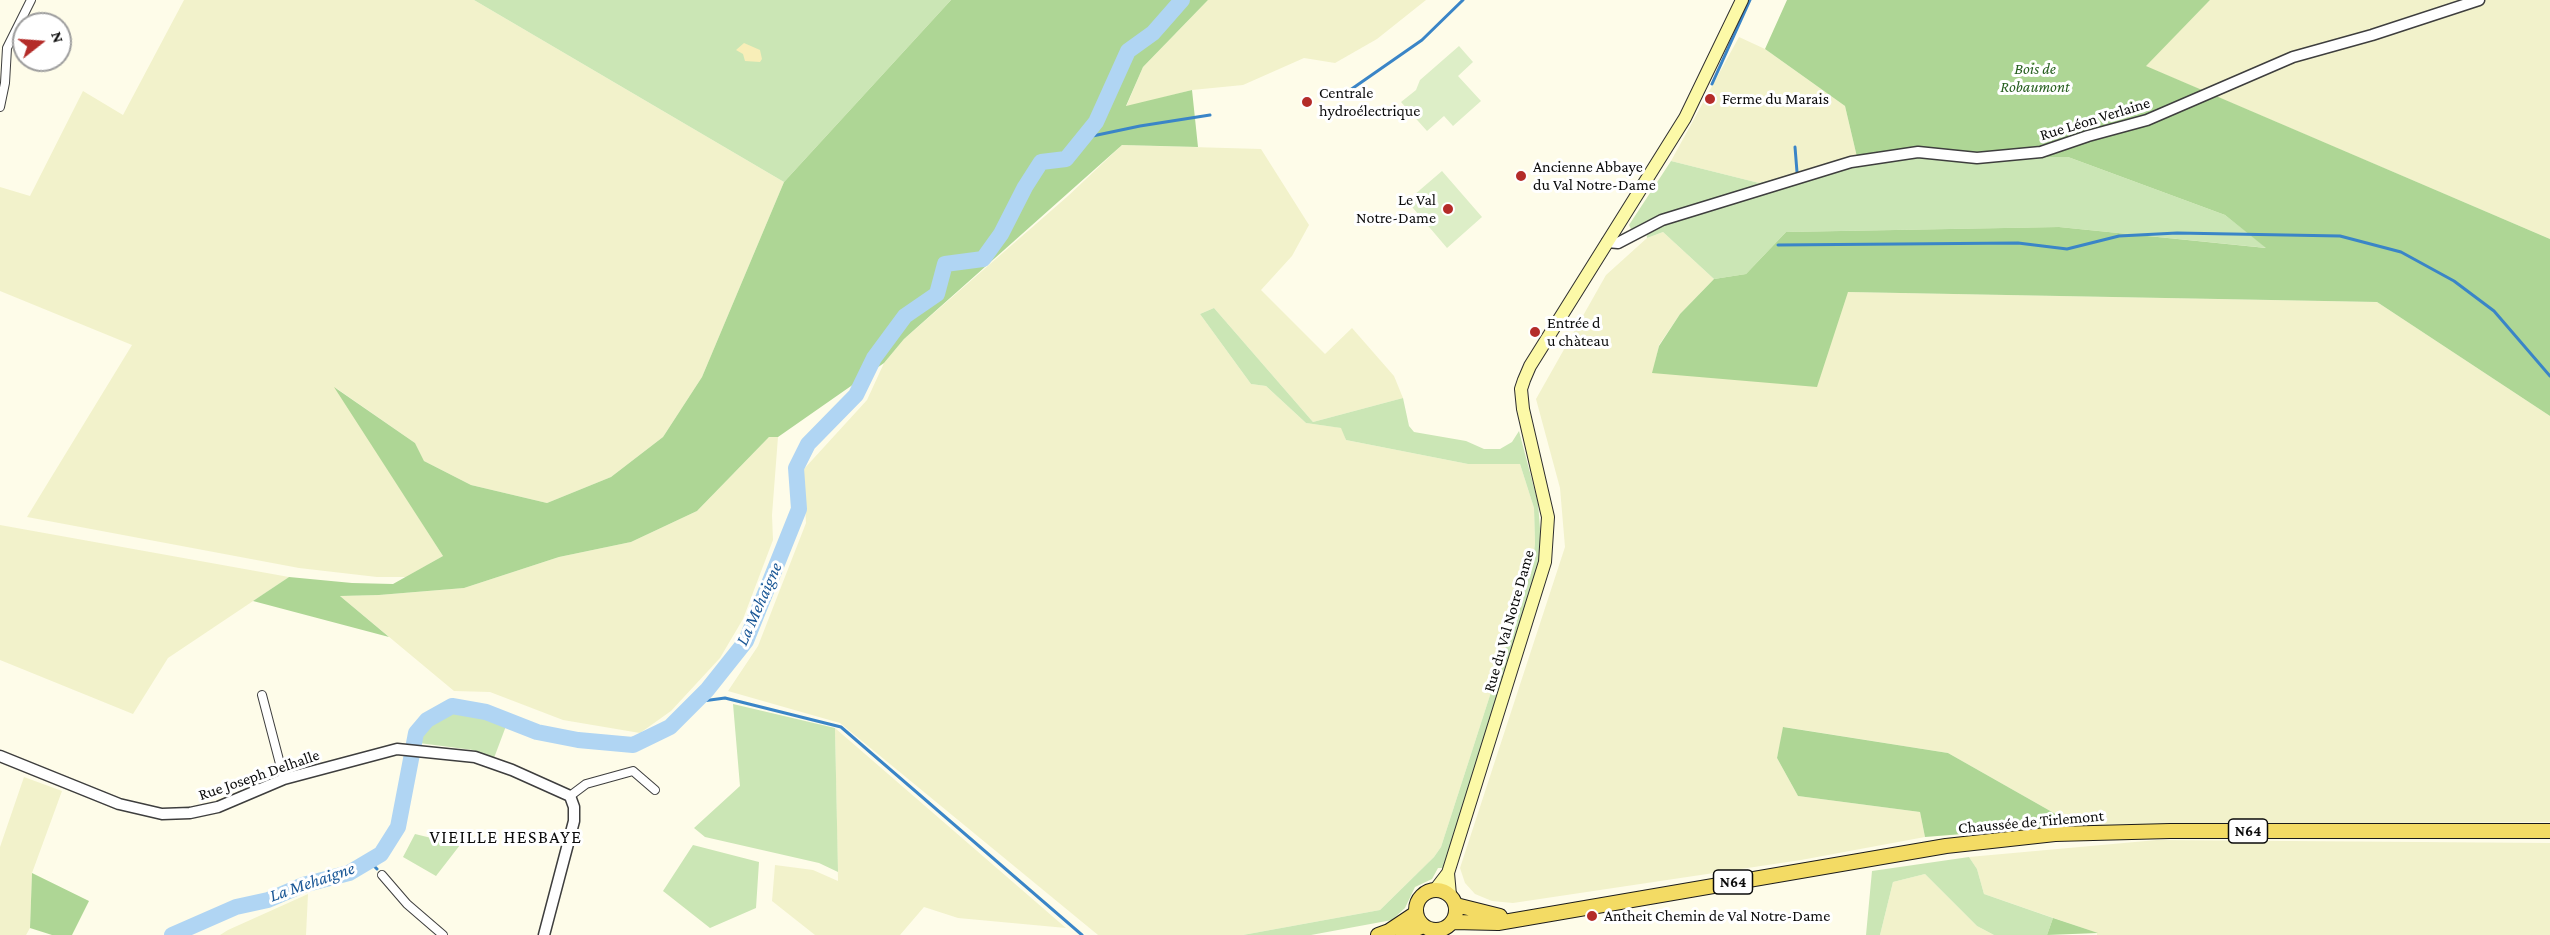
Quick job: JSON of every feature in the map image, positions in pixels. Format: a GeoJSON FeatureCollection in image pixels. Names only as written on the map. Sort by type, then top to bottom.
{"type":"FeatureCollection","features":[{"type":"Feature","properties":{"kind":"main road","name":"Rue du Val Notre Dame"},"geometry":{"type":"LineString","coordinates":[[1435,890],[1448,873],[1545,562],[1548,517],[1523,409],[1521,389],[1524,380],[1530,366],[1606,242],[1685,118],[1742,0]]}},
{"type":"Feature","properties":{"kind":"main road","name":"Chaussée de Tirlemont"},"geometry":{"type":"LineString","coordinates":[[1403,935],[1443,930],[1453,922],[1498,922],[1946,846],[2055,834],[2170,831],[2550,831]]}},
{"type":"Feature","properties":{"kind":"main road","name":"Rue du Val Notre Dame"},"geometry":{"type":"LineString","coordinates":[[1448,873],[1453,900]]}},
{"type":"Feature","properties":{"kind":"main road","name":"Chaussée de Tirlemont"},"geometry":{"type":"LineString","coordinates":[[1435,890],[1453,900],[1498,915],[1520,917]]}},
{"type":"Feature","properties":{"kind":"main road"},"geometry":{"type":"LineString","coordinates":[[1378,935],[1389,931],[1416,913],[1420,898],[1435,890]]}},
{"type":"Feature","properties":{"kind":"main road"},"geometry":{"type":"LineString","coordinates":[[1453,900],[1457,910],[1453,922]]}},
{"type":"Feature","properties":{"kind":"main road"},"geometry":{"type":"LineString","coordinates":[[1416,913],[1432,930]]}},
{"type":"Feature","properties":{"kind":"street"},"geometry":{"type":"LineString","coordinates":[[0,107],[5,83],[7,48],[31,0]]}},
{"type":"Feature","properties":{"kind":"street","name":"Rue Léon Verlaine"},"geometry":{"type":"LineString","coordinates":[[1606,242],[1618,243],[1662,220],[1851,162],[1908,153],[1977,158],[2041,152],[2147,120],[2293,57],[2372,35],[2479,0]]}},
{"type":"Feature","properties":{"kind":"street"},"geometry":{"type":"LineString","coordinates":[[0,40],[7,48]]}},
{"type":"Feature","properties":{"kind":"street"},"geometry":{"type":"LineString","coordinates":[[262,695],[284,779]]}},
{"type":"Feature","properties":{"kind":"street","name":"Rue Joseph Delhalle"},"geometry":{"type":"LineString","coordinates":[[0,756],[118,804],[162,814],[190,813],[218,807],[284,779],[397,750],[475,757],[512,770],[570,796]]}},
{"type":"Feature","properties":{"kind":"street"},"geometry":{"type":"LineString","coordinates":[[544,935],[574,821],[574,807],[570,796],[586,784],[633,771],[655,790]]}},
{"type":"Feature","properties":{"kind":"street"},"geometry":{"type":"LineString","coordinates":[[382,875],[407,904],[443,935]]}},
{"type":"Feature","properties":{"kind":"green space"},"geometry":{"type":"Polygon","coordinates":[[[184,0],[474,0],[784,182],[702,377],[663,437],[611,477],[547,503],[471,485],[424,461],[415,443],[336,388],[443,556],[406,577],[377,577],[299,568],[27,517],[132,345],[0,291],[0,187],[30,196],[83,91],[123,115],[184,0]]]}},
{"type":"Feature","properties":{"kind":"green space"},"geometry":{"type":"Polygon","coordinates":[[[474,0],[951,0],[784,182],[474,0]]]}},
{"type":"Feature","properties":{"kind":"green space"},"geometry":{"type":"Polygon","coordinates":[[[951,0],[1208,0],[1143,67],[1126,106],[1192,90],[1198,147],[1122,145],[904,339],[884,363],[778,437],[769,437],[697,511],[631,542],[559,557],[464,588],[340,596],[389,637],[253,601],[289,577],[393,584],[443,556],[334,387],[415,443],[424,461],[471,485],[547,503],[611,477],[663,437],[702,377],[784,182],[951,0]]]}},
{"type":"Feature","properties":{"kind":"green space"},"geometry":{"type":"Polygon","coordinates":[[[1208,0],[1426,0],[1377,39],[1335,63],[1304,58],[1243,85],[1192,90],[1126,107],[1143,67],[1208,0]]]}},
{"type":"Feature","properties":{"kind":"green space","name":"Bois de Robaumont"},"geometry":{"type":"Polygon","coordinates":[[[1787,0],[2210,0],[2146,66],[2550,239],[2550,416],[2377,302],[1848,292],[1817,387],[1652,373],[1659,346],[1680,314],[1714,279],[1746,274],[1786,232],[2059,227],[2266,248],[2225,215],[2068,157],[1857,157],[1845,106],[1765,49],[1787,0]]]}},
{"type":"Feature","properties":{"kind":"green space"},"geometry":{"type":"Polygon","coordinates":[[[2210,0],[2550,0],[2550,239],[2145,66],[2210,0]]]}},
{"type":"Feature","properties":{"kind":"green space"},"geometry":{"type":"Polygon","coordinates":[[[1739,37],[1765,49],[1845,106],[1857,157],[1759,183],[1671,161],[1739,37]]]}},
{"type":"Feature","properties":{"kind":"green space"},"geometry":{"type":"Polygon","coordinates":[[[1459,46],[1473,62],[1458,76],[1481,101],[1453,126],[1444,116],[1427,131],[1401,102],[1416,90],[1420,80],[1459,46]]]}},
{"type":"Feature","properties":{"kind":"green space"},"geometry":{"type":"Polygon","coordinates":[[[1122,145],[1261,149],[1309,225],[1292,256],[1261,290],[1325,354],[1352,328],[1394,376],[1403,398],[1313,422],[1214,308],[1200,314],[1251,384],[1266,386],[1306,423],[1342,428],[1346,440],[1468,464],[1520,464],[1534,508],[1533,562],[1441,847],[1434,857],[1380,910],[1243,935],[1098,935],[840,723],[728,691],[758,646],[806,523],[803,470],[867,400],[884,363],[904,339],[1068,196],[1122,145]]]}},
{"type":"Feature","properties":{"kind":"green space"},"geometry":{"type":"Polygon","coordinates":[[[1857,157],[2068,157],[2225,215],[2267,248],[2059,227],[1786,232],[1746,274],[1714,279],[1663,232],[1647,238],[1646,223],[1631,229],[1629,225],[1671,161],[1759,183],[1857,157]]]}},
{"type":"Feature","properties":{"kind":"green space"},"geometry":{"type":"Polygon","coordinates":[[[1442,171],[1482,217],[1447,248],[1407,201],[1442,171]]]}},
{"type":"Feature","properties":{"kind":"green space"},"geometry":{"type":"Polygon","coordinates":[[[1663,232],[1714,279],[1680,314],[1659,345],[1653,373],[1848,292],[2377,302],[2550,416],[2550,822],[2075,825],[1948,753],[1784,727],[1777,758],[1798,796],[1920,812],[1925,837],[1801,860],[1513,903],[1492,901],[1475,894],[1465,883],[1460,868],[1565,547],[1560,488],[1536,399],[1606,275],[1647,238],[1663,232]]]}},
{"type":"Feature","properties":{"kind":"green space"},"geometry":{"type":"Polygon","coordinates":[[[1214,308],[1313,422],[1403,398],[1409,426],[1414,432],[1466,441],[1484,449],[1500,449],[1512,442],[1519,431],[1538,503],[1542,554],[1444,868],[1438,868],[1432,879],[1415,887],[1405,908],[1392,920],[1311,935],[1243,935],[1380,910],[1434,857],[1441,847],[1533,562],[1534,508],[1520,464],[1468,464],[1346,440],[1341,428],[1306,423],[1266,386],[1251,384],[1200,314],[1214,308]]]}},
{"type":"Feature","properties":{"kind":"green space"},"geometry":{"type":"Polygon","coordinates":[[[769,437],[778,437],[772,515],[773,540],[743,619],[720,658],[671,711],[640,733],[563,720],[490,692],[454,691],[340,596],[464,588],[559,557],[631,542],[697,511],[769,437]]]}},
{"type":"Feature","properties":{"kind":"green space"},"geometry":{"type":"Polygon","coordinates":[[[0,525],[289,577],[168,658],[133,714],[0,660],[0,525]]]}},
{"type":"Feature","properties":{"kind":"green space"},"geometry":{"type":"Polygon","coordinates":[[[733,704],[835,728],[838,872],[819,863],[705,837],[694,828],[740,786],[733,704]]]}},
{"type":"Feature","properties":{"kind":"green space"},"geometry":{"type":"Polygon","coordinates":[[[455,712],[488,718],[506,726],[494,758],[473,750],[419,743],[430,723],[455,712]]]}},
{"type":"Feature","properties":{"kind":"green space"},"geometry":{"type":"Polygon","coordinates":[[[1783,727],[1948,753],[2075,825],[1925,837],[1920,812],[1798,796],[1777,758],[1783,727]]]}},
{"type":"Feature","properties":{"kind":"green space"},"geometry":{"type":"Polygon","coordinates":[[[835,728],[1066,928],[958,918],[924,907],[900,935],[815,935],[772,901],[775,865],[813,870],[838,881],[835,728]]]}},
{"type":"Feature","properties":{"kind":"green space"},"geometry":{"type":"Polygon","coordinates":[[[24,777],[62,791],[32,873],[30,928],[26,935],[0,935],[0,847],[24,777]]]}},
{"type":"Feature","properties":{"kind":"green space"},"geometry":{"type":"Polygon","coordinates":[[[415,834],[460,845],[436,876],[403,857],[415,834]]]}},
{"type":"Feature","properties":{"kind":"green space"},"geometry":{"type":"Polygon","coordinates":[[[2157,840],[2550,843],[2550,935],[2097,935],[2097,933],[1984,894],[1977,869],[1969,857],[2157,840]]]}},
{"type":"Feature","properties":{"kind":"green space"},"geometry":{"type":"Polygon","coordinates":[[[693,845],[759,862],[756,908],[710,928],[663,891],[693,845]]]}},
{"type":"Feature","properties":{"kind":"green space"},"geometry":{"type":"Polygon","coordinates":[[[1969,857],[1977,869],[1984,894],[2053,918],[2047,935],[1994,935],[1977,926],[1925,874],[1893,882],[1880,935],[1866,935],[1872,871],[1969,857]]]}},
{"type":"Feature","properties":{"kind":"green space"},"geometry":{"type":"Polygon","coordinates":[[[32,873],[89,901],[72,935],[52,935],[30,928],[32,873]]]}},
{"type":"Feature","properties":{"kind":"green space"},"geometry":{"type":"Polygon","coordinates":[[[1925,874],[1977,926],[1994,935],[1880,935],[1893,882],[1925,874]]]}},
{"type":"Feature","properties":{"kind":"green space"},"geometry":{"type":"Polygon","coordinates":[[[308,894],[306,935],[220,935],[228,930],[308,894]]]}},
{"type":"Feature","properties":{"kind":"green space"},"geometry":{"type":"Polygon","coordinates":[[[2053,918],[2098,933],[2047,935],[2053,918]]]}},
{"type":"Feature","properties":{"kind":"sand"},"geometry":{"type":"Polygon","coordinates":[[[744,43],[760,50],[762,59],[760,62],[745,61],[743,54],[736,50],[744,43]]]}},
{"type":"Feature","properties":{"kind":"waterway","name":"La Mehaigne"},"geometry":{"type":"LineString","coordinates":[[172,935],[236,907],[268,900],[303,885],[349,873],[381,854],[398,827],[416,733],[427,720],[452,706],[486,712],[537,732],[578,740],[633,745],[670,727],[707,690],[746,641],[799,509],[796,468],[808,444],[856,395],[874,358],[905,316],[937,294],[945,264],[983,259],[1001,234],[1025,187],[1041,162],[1066,159],[1096,122],[1128,51],[1153,33],[1182,0]]}},
{"type":"Feature","properties":{"kind":"waterway"},"geometry":{"type":"LineString","coordinates":[[1343,95],[1422,40],[1463,0]]}},
{"type":"Feature","properties":{"kind":"waterway"},"geometry":{"type":"LineString","coordinates":[[1712,84],[1750,0]]}},
{"type":"Feature","properties":{"kind":"waterway"},"geometry":{"type":"LineString","coordinates":[[1083,138],[1210,115]]}},
{"type":"Feature","properties":{"kind":"waterway"},"geometry":{"type":"LineString","coordinates":[[1795,147],[1797,172]]}},
{"type":"Feature","properties":{"kind":"waterway"},"geometry":{"type":"LineString","coordinates":[[1778,245],[2018,243],[2067,249],[2119,236],[2177,233],[2340,236],[2401,252],[2454,281],[2494,311],[2550,376]]}},
{"type":"Feature","properties":{"kind":"waterway"},"geometry":{"type":"LineString","coordinates":[[695,702],[725,698],[841,727],[1082,935]]}},
{"type":"Feature","properties":{"kind":"waterway"},"geometry":{"type":"LineString","coordinates":[[369,861],[377,869]]}},
{"type":"Feature","properties":{"kind":"place","name":"Ferme du Marais"},"geometry":{"type":"Point","coordinates":[1710,99]}},
{"type":"Feature","properties":{"kind":"place","name":"Centrale hydroélectrique"},"geometry":{"type":"Point","coordinates":[1307,102]}},
{"type":"Feature","properties":{"kind":"place","name":"Ancienne Abbaye du Val Notre-Dame"},"geometry":{"type":"Point","coordinates":[1521,176]}},
{"type":"Feature","properties":{"kind":"place","name":"Le Val Notre-Dame"},"geometry":{"type":"Point","coordinates":[1448,209]}},
{"type":"Feature","properties":{"kind":"place","name":"Entrée d u chàteau"},"geometry":{"type":"Point","coordinates":[1535,332]}},
{"type":"Feature","properties":{"kind":"place","name":"Antheit Chemin de Val Notre-Dame"},"geometry":{"type":"Point","coordinates":[1592,916]}},
{"type":"Feature","properties":{"kind":"district","name":"VIEILLE HESBAYE"},"geometry":{"type":"Point","coordinates":[506,837]}}]}
